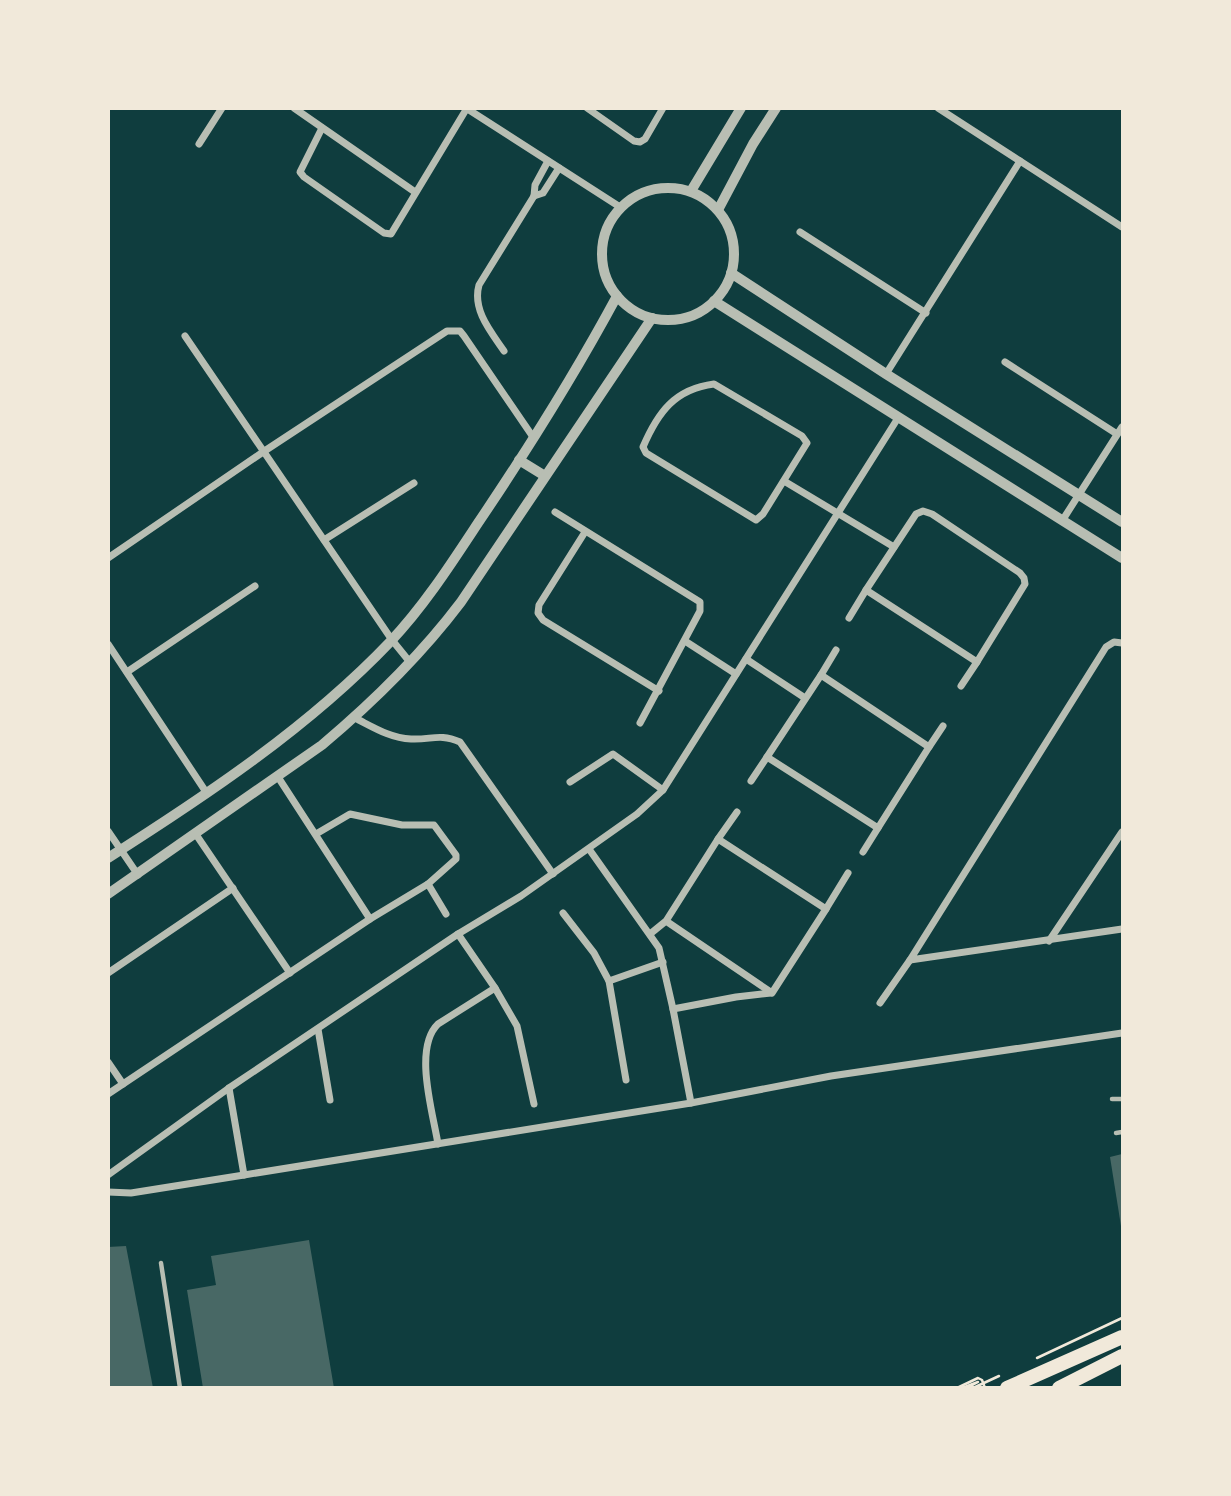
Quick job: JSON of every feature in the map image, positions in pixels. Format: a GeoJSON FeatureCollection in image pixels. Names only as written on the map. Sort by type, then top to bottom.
{"type":"FeatureCollection","features":[{"type":"Feature","properties":{"kind":"highway"},"geometry":{"type":"LineString","coordinates":[[1005,1381],[1122,1337]]}},
{"type":"Feature","properties":{"kind":"highway"},"geometry":{"type":"LineString","coordinates":[[1059,1388],[1122,1356]]}},
{"type":"Feature","properties":{"kind":"street"},"geometry":{"type":"LineString","coordinates":[[199,144],[222,108]]}},
{"type":"Feature","properties":{"kind":"street"},"geometry":{"type":"LineString","coordinates":[[294,108],[415,192]]}},
{"type":"Feature","properties":{"kind":"street"},"geometry":{"type":"LineString","coordinates":[[587,108],[634,141],[640,142],[645,139],[663,108]]}},
{"type":"Feature","properties":{"kind":"street"},"geometry":{"type":"LineString","coordinates":[[691,191],[741,108]]}},
{"type":"Feature","properties":{"kind":"street"},"geometry":{"type":"LineString","coordinates":[[718,210],[753,144],[776,108]]}},
{"type":"Feature","properties":{"kind":"street"},"geometry":{"type":"LineString","coordinates":[[937,108],[1122,227]]}},
{"type":"Feature","properties":{"kind":"street"},"geometry":{"type":"LineString","coordinates":[[322,128],[300,172],[384,233],[391,234],[396,229],[415,192],[466,109],[620,207]]}},
{"type":"Feature","properties":{"kind":"street"},"geometry":{"type":"LineString","coordinates":[[504,351],[487,327],[476,295],[479,285],[534,196],[535,185],[548,161]]}},
{"type":"Feature","properties":{"kind":"street"},"geometry":{"type":"LineString","coordinates":[[886,374],[1020,161]]}},
{"type":"Feature","properties":{"kind":"street"},"geometry":{"type":"LineString","coordinates":[[534,196],[543,193],[559,168]]}},
{"type":"Feature","properties":{"kind":"street"},"geometry":{"type":"LineString","coordinates":[[672,187],[691,191],[718,210],[729,229],[734,251],[731,274],[714,301],[696,314],[674,320],[652,318],[627,306],[617,296],[605,275],[601,250],[607,227],[620,207],[636,195],[653,189],[672,187]]}},
{"type":"Feature","properties":{"kind":"street"},"geometry":{"type":"LineString","coordinates":[[800,232],[926,313]]}},
{"type":"Feature","properties":{"kind":"street"},"geometry":{"type":"LineString","coordinates":[[731,274],[1122,522]]}},
{"type":"Feature","properties":{"kind":"street"},"geometry":{"type":"LineString","coordinates":[[108,859],[306,722],[392,640],[426,600],[519,460],[580,363],[617,296]]}},
{"type":"Feature","properties":{"kind":"street"},"geometry":{"type":"LineString","coordinates":[[714,301],[1122,558]]}},
{"type":"Feature","properties":{"kind":"street"},"geometry":{"type":"LineString","coordinates":[[108,894],[278,777],[355,718],[409,662],[454,610],[652,318]]}},
{"type":"Feature","properties":{"kind":"street"},"geometry":{"type":"LineString","coordinates":[[108,558],[447,331],[460,331],[533,437]]}},
{"type":"Feature","properties":{"kind":"street"},"geometry":{"type":"LineString","coordinates":[[185,336],[409,662]]}},
{"type":"Feature","properties":{"kind":"street"},"geometry":{"type":"LineString","coordinates":[[1005,362],[1117,434]]}},
{"type":"Feature","properties":{"kind":"street"},"geometry":{"type":"LineString","coordinates":[[714,384],[802,436],[807,443],[784,481],[763,514],[756,520],[646,453],[643,447],[671,400],[701,386],[714,384]]}},
{"type":"Feature","properties":{"kind":"street"},"geometry":{"type":"LineString","coordinates":[[108,1175],[229,1088],[458,934],[521,897],[636,814],[663,790],[898,418]]}},
{"type":"Feature","properties":{"kind":"street"},"geometry":{"type":"LineString","coordinates":[[1062,521],[1122,426]]}},
{"type":"Feature","properties":{"kind":"street"},"geometry":{"type":"LineString","coordinates":[[519,460],[545,476]]}},
{"type":"Feature","properties":{"kind":"street"},"geometry":{"type":"LineString","coordinates":[[784,481],[894,547]]}},
{"type":"Feature","properties":{"kind":"street"},"geometry":{"type":"LineString","coordinates":[[324,540],[414,484]]}},
{"type":"Feature","properties":{"kind":"street"},"geometry":{"type":"LineString","coordinates":[[849,618],[916,514],[923,510],[1024,578],[1025,584],[961,686]]}},
{"type":"Feature","properties":{"kind":"street"},"geometry":{"type":"LineString","coordinates":[[555,512],[700,602],[700,611],[640,723]]}},
{"type":"Feature","properties":{"kind":"street"},"geometry":{"type":"LineString","coordinates":[[585,532],[539,605],[538,614],[543,620],[659,691]]}},
{"type":"Feature","properties":{"kind":"street"},"geometry":{"type":"LineString","coordinates":[[128,673],[255,586]]}},
{"type":"Feature","properties":{"kind":"street"},"geometry":{"type":"LineString","coordinates":[[866,590],[977,662]]}},
{"type":"Feature","properties":{"kind":"street"},"geometry":{"type":"LineString","coordinates":[[685,640],[736,674]]}},
{"type":"Feature","properties":{"kind":"street"},"geometry":{"type":"LineString","coordinates":[[880,1003],[911,960],[1106,647],[1114,642],[1122,643]]}},
{"type":"Feature","properties":{"kind":"street"},"geometry":{"type":"LineString","coordinates":[[108,644],[206,792]]}},
{"type":"Feature","properties":{"kind":"street"},"geometry":{"type":"LineString","coordinates":[[751,782],[836,650]]}},
{"type":"Feature","properties":{"kind":"street"},"geometry":{"type":"LineString","coordinates":[[746,659],[805,698]]}},
{"type":"Feature","properties":{"kind":"street"},"geometry":{"type":"LineString","coordinates":[[821,675],[929,747]]}},
{"type":"Feature","properties":{"kind":"street"},"geometry":{"type":"LineString","coordinates":[[355,718],[391,736],[412,739],[445,736],[460,742],[553,874]]}},
{"type":"Feature","properties":{"kind":"street"},"geometry":{"type":"LineString","coordinates":[[863,852],[943,726]]}},
{"type":"Feature","properties":{"kind":"street"},"geometry":{"type":"LineString","coordinates":[[570,782],[612,754],[663,790]]}},
{"type":"Feature","properties":{"kind":"street"},"geometry":{"type":"LineString","coordinates":[[767,757],[878,828]]}},
{"type":"Feature","properties":{"kind":"street"},"geometry":{"type":"LineString","coordinates":[[278,777],[369,919]]}},
{"type":"Feature","properties":{"kind":"street"},"geometry":{"type":"LineString","coordinates":[[650,933],[666,921],[737,812]]}},
{"type":"Feature","properties":{"kind":"street"},"geometry":{"type":"LineString","coordinates":[[108,1094],[369,919],[428,884],[456,859],[456,855],[434,825],[402,825],[350,814],[316,834]]}},
{"type":"Feature","properties":{"kind":"street"},"geometry":{"type":"LineString","coordinates":[[108,831],[138,875]]}},
{"type":"Feature","properties":{"kind":"street"},"geometry":{"type":"LineString","coordinates":[[1049,941],[1122,832]]}},
{"type":"Feature","properties":{"kind":"street"},"geometry":{"type":"LineString","coordinates":[[195,833],[290,974]]}},
{"type":"Feature","properties":{"kind":"street"},"geometry":{"type":"LineString","coordinates":[[718,839],[826,909]]}},
{"type":"Feature","properties":{"kind":"street"},"geometry":{"type":"LineString","coordinates":[[589,849],[659,948],[691,1103]]}},
{"type":"Feature","properties":{"kind":"street"},"geometry":{"type":"LineString","coordinates":[[772,993],[848,873]]}},
{"type":"Feature","properties":{"kind":"street"},"geometry":{"type":"LineString","coordinates":[[428,884],[446,914]]}},
{"type":"Feature","properties":{"kind":"street"},"geometry":{"type":"LineString","coordinates":[[108,973],[233,888]]}},
{"type":"Feature","properties":{"kind":"street"},"geometry":{"type":"LineString","coordinates":[[563,914],[594,953],[609,981],[626,1080]]}},
{"type":"Feature","properties":{"kind":"street"},"geometry":{"type":"LineString","coordinates":[[666,921],[772,993]]}},
{"type":"Feature","properties":{"kind":"street"},"geometry":{"type":"LineString","coordinates":[[911,960],[1122,929]]}},
{"type":"Feature","properties":{"kind":"street"},"geometry":{"type":"LineString","coordinates":[[458,934],[495,988],[517,1027],[534,1104]]}},
{"type":"Feature","properties":{"kind":"street"},"geometry":{"type":"LineString","coordinates":[[609,981],[663,962]]}},
{"type":"Feature","properties":{"kind":"street"},"geometry":{"type":"LineString","coordinates":[[438,1144],[426,1067],[430,1031],[495,988]]}},
{"type":"Feature","properties":{"kind":"street"},"geometry":{"type":"LineString","coordinates":[[673,1009],[772,993]]}},
{"type":"Feature","properties":{"kind":"street"},"geometry":{"type":"LineString","coordinates":[[318,1029],[330,1100]]}},
{"type":"Feature","properties":{"kind":"street"},"geometry":{"type":"LineString","coordinates":[[108,1192],[131,1193],[691,1103],[831,1076],[1122,1033]]}},
{"type":"Feature","properties":{"kind":"street"},"geometry":{"type":"LineString","coordinates":[[108,1062],[123,1084]]}},
{"type":"Feature","properties":{"kind":"street"},"geometry":{"type":"LineString","coordinates":[[229,1088],[244,1175]]}},
{"type":"Feature","properties":{"kind":"lane"},"geometry":{"type":"LineString","coordinates":[[1112,1100],[1122,1099]]}},
{"type":"Feature","properties":{"kind":"lane"},"geometry":{"type":"LineString","coordinates":[[161,1263],[180,1388]]}},
{"type":"Feature","properties":{"kind":"path"},"geometry":{"type":"LineString","coordinates":[[1028,1362],[1122,1318]]}},
{"type":"Feature","properties":{"kind":"path"},"geometry":{"type":"LineString","coordinates":[[957,1388],[978,1378],[982,1380],[985,1388]]}},
{"type":"Feature","properties":{"kind":"path"},"geometry":{"type":"LineString","coordinates":[[973,1388],[1005,1381]]}},
{"type":"Feature","properties":{"kind":"building"},"geometry":{"type":"Polygon","coordinates":[[[1122,1154],[1122,1226],[1121,1226],[1110,1157],[1122,1154]]]}},
{"type":"Feature","properties":{"kind":"building"},"geometry":{"type":"Polygon","coordinates":[[[309,1240],[334,1388],[203,1388],[187,1290],[216,1285],[211,1256],[309,1240]]]}},
{"type":"Feature","properties":{"kind":"building"},"geometry":{"type":"Polygon","coordinates":[[[126,1246],[153,1388],[108,1388],[108,1247],[126,1246]]]}}]}
